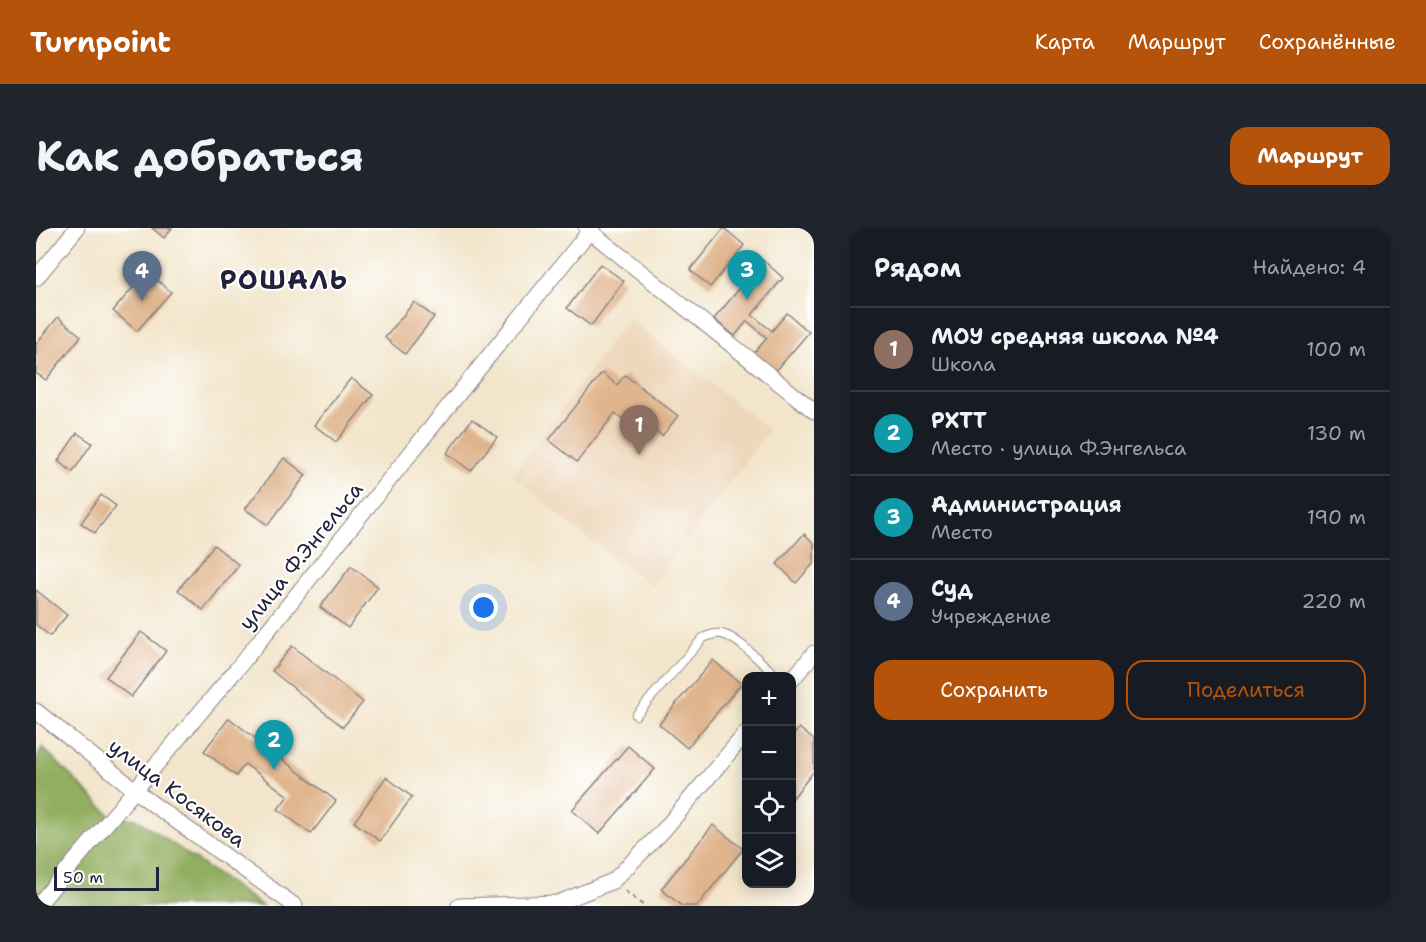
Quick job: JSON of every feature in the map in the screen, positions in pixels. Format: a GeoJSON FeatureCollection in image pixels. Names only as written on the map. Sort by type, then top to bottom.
{"type":"FeatureCollection","features":[{"type":"Feature","properties":{"kind":"street"},"geometry":{"type":"LineString","coordinates":[[36,278],[77,228]]}},
{"type":"Feature","properties":{"kind":"street"},"geometry":{"type":"LineString","coordinates":[[589,229],[814,411]]}},
{"type":"Feature","properties":{"kind":"street","name":"улица Ф.Энгельса"},"geometry":{"type":"LineString","coordinates":[[37,906],[258,643],[589,229]]}},
{"type":"Feature","properties":{"kind":"street"},"geometry":{"type":"LineString","coordinates":[[796,675],[814,653]]}},
{"type":"Feature","properties":{"kind":"street","name":"улица Косякова"},"geometry":{"type":"LineString","coordinates":[[36,711],[135,791],[295,906]]}},
{"type":"Feature","properties":{"kind":"street"},"geometry":{"type":"LineString","coordinates":[[459,906],[558,903],[613,880],[663,832],[742,739]]}},
{"type":"Feature","properties":{"kind":"lane"},"geometry":{"type":"LineString","coordinates":[[636,715],[703,638],[712,634],[725,635],[738,643],[772,672]]}},
{"type":"Feature","properties":{"kind":"path"},"geometry":{"type":"LineString","coordinates":[[613,880],[644,906]]}},
{"type":"Feature","properties":{"kind":"shaded area"},"geometry":{"type":"Polygon","coordinates":[[[628,319],[769,430],[652,586],[574,528],[513,475],[628,319]]]}},
{"type":"Feature","properties":{"kind":"green space"},"geometry":{"type":"Polygon","coordinates":[[[42,747],[112,817],[137,819],[262,906],[36,906],[36,761],[42,747]]]}},
{"type":"Feature","properties":{"kind":"building"},"geometry":{"type":"Polygon","coordinates":[[[152,228],[172,228],[164,238],[152,228]]]}},
{"type":"Feature","properties":{"kind":"building"},"geometry":{"type":"Polygon","coordinates":[[[724,228],[744,245],[736,256],[754,271],[763,260],[783,278],[752,315],[772,331],[787,313],[809,332],[775,372],[753,354],[767,338],[747,321],[735,336],[714,319],[748,278],[730,263],[710,287],[690,270],[724,228]]]}},
{"type":"Feature","properties":{"kind":"building"},"geometry":{"type":"Polygon","coordinates":[[[600,264],[624,281],[591,326],[567,308],[600,264]]]}},
{"type":"Feature","properties":{"kind":"building"},"geometry":{"type":"Polygon","coordinates":[[[147,271],[171,292],[137,331],[113,311],[147,271]]]}},
{"type":"Feature","properties":{"kind":"building"},"geometry":{"type":"Polygon","coordinates":[[[414,302],[434,317],[405,354],[385,338],[414,302]]]}},
{"type":"Feature","properties":{"kind":"building"},"geometry":{"type":"Polygon","coordinates":[[[58,317],[81,336],[46,380],[36,373],[36,344],[58,317]]]}},
{"type":"Feature","properties":{"kind":"building"},"geometry":{"type":"Polygon","coordinates":[[[602,373],[617,385],[625,375],[678,416],[662,436],[650,426],[643,435],[615,413],[577,462],[549,440],[602,373]]]}},
{"type":"Feature","properties":{"kind":"building"},"geometry":{"type":"Polygon","coordinates":[[[351,378],[373,395],[336,442],[314,425],[351,378]]]}},
{"type":"Feature","properties":{"kind":"building"},"geometry":{"type":"Polygon","coordinates":[[[472,419],[497,437],[471,471],[447,453],[472,419]]]}},
{"type":"Feature","properties":{"kind":"building"},"geometry":{"type":"Polygon","coordinates":[[[77,433],[92,443],[73,472],[58,461],[77,433]]]}},
{"type":"Feature","properties":{"kind":"building"},"geometry":{"type":"Polygon","coordinates":[[[284,458],[306,475],[268,525],[245,509],[284,458]]]}},
{"type":"Feature","properties":{"kind":"building"},"geometry":{"type":"Polygon","coordinates":[[[101,495],[116,506],[95,533],[81,523],[101,495]]]}},
{"type":"Feature","properties":{"kind":"building"},"geometry":{"type":"Polygon","coordinates":[[[804,534],[814,543],[814,563],[796,583],[777,564],[804,534]]]}},
{"type":"Feature","properties":{"kind":"building"},"geometry":{"type":"Polygon","coordinates":[[[214,545],[239,565],[203,610],[178,590],[214,545]]]}},
{"type":"Feature","properties":{"kind":"building"},"geometry":{"type":"Polygon","coordinates":[[[351,566],[378,587],[348,628],[320,607],[351,566]]]}},
{"type":"Feature","properties":{"kind":"building"},"geometry":{"type":"Polygon","coordinates":[[[36,590],[67,615],[50,636],[36,625],[36,590]]]}},
{"type":"Feature","properties":{"kind":"building"},"geometry":{"type":"Polygon","coordinates":[[[141,632],[166,651],[131,697],[106,677],[141,632]]]}},
{"type":"Feature","properties":{"kind":"building"},"geometry":{"type":"Polygon","coordinates":[[[292,646],[363,702],[343,727],[272,671],[292,646]]]}},
{"type":"Feature","properties":{"kind":"building"},"geometry":{"type":"Polygon","coordinates":[[[713,660],[741,684],[687,748],[659,724],[713,660]]]}},
{"type":"Feature","properties":{"kind":"building"},"geometry":{"type":"Polygon","coordinates":[[[229,718],[336,801],[311,834],[278,809],[288,796],[245,764],[236,776],[204,751],[229,718]]]}},
{"type":"Feature","properties":{"kind":"building"},"geometry":{"type":"Polygon","coordinates":[[[799,728],[814,740],[814,771],[796,794],[796,780],[796,732],[799,728]]]}},
{"type":"Feature","properties":{"kind":"building"},"geometry":{"type":"Polygon","coordinates":[[[628,746],[655,769],[599,834],[572,810],[628,746]]]}},
{"type":"Feature","properties":{"kind":"building"},"geometry":{"type":"Polygon","coordinates":[[[386,777],[412,797],[380,841],[354,822],[386,777]]]}},
{"type":"Feature","properties":{"kind":"building"},"geometry":{"type":"Polygon","coordinates":[[[713,825],[742,848],[697,906],[682,906],[661,889],[713,825]]]}},
{"type":"Feature","properties":{"kind":"place","name":"Администрация"},"geometry":{"type":"Point","coordinates":[747,300]}},
{"type":"Feature","properties":{"kind":"place","name":"Суд"},"geometry":{"type":"Point","coordinates":[142,301]}},
{"type":"Feature","properties":{"kind":"place","name":"МОУ средняя школа №4"},"geometry":{"type":"Point","coordinates":[639,455]}},
{"type":"Feature","properties":{"kind":"place","name":"РХТТ"},"geometry":{"type":"Point","coordinates":[274,770]}},
{"type":"Feature","properties":{"kind":"district","name":"РОШАЛЬ"},"geometry":{"type":"Point","coordinates":[284,279]}}]}
